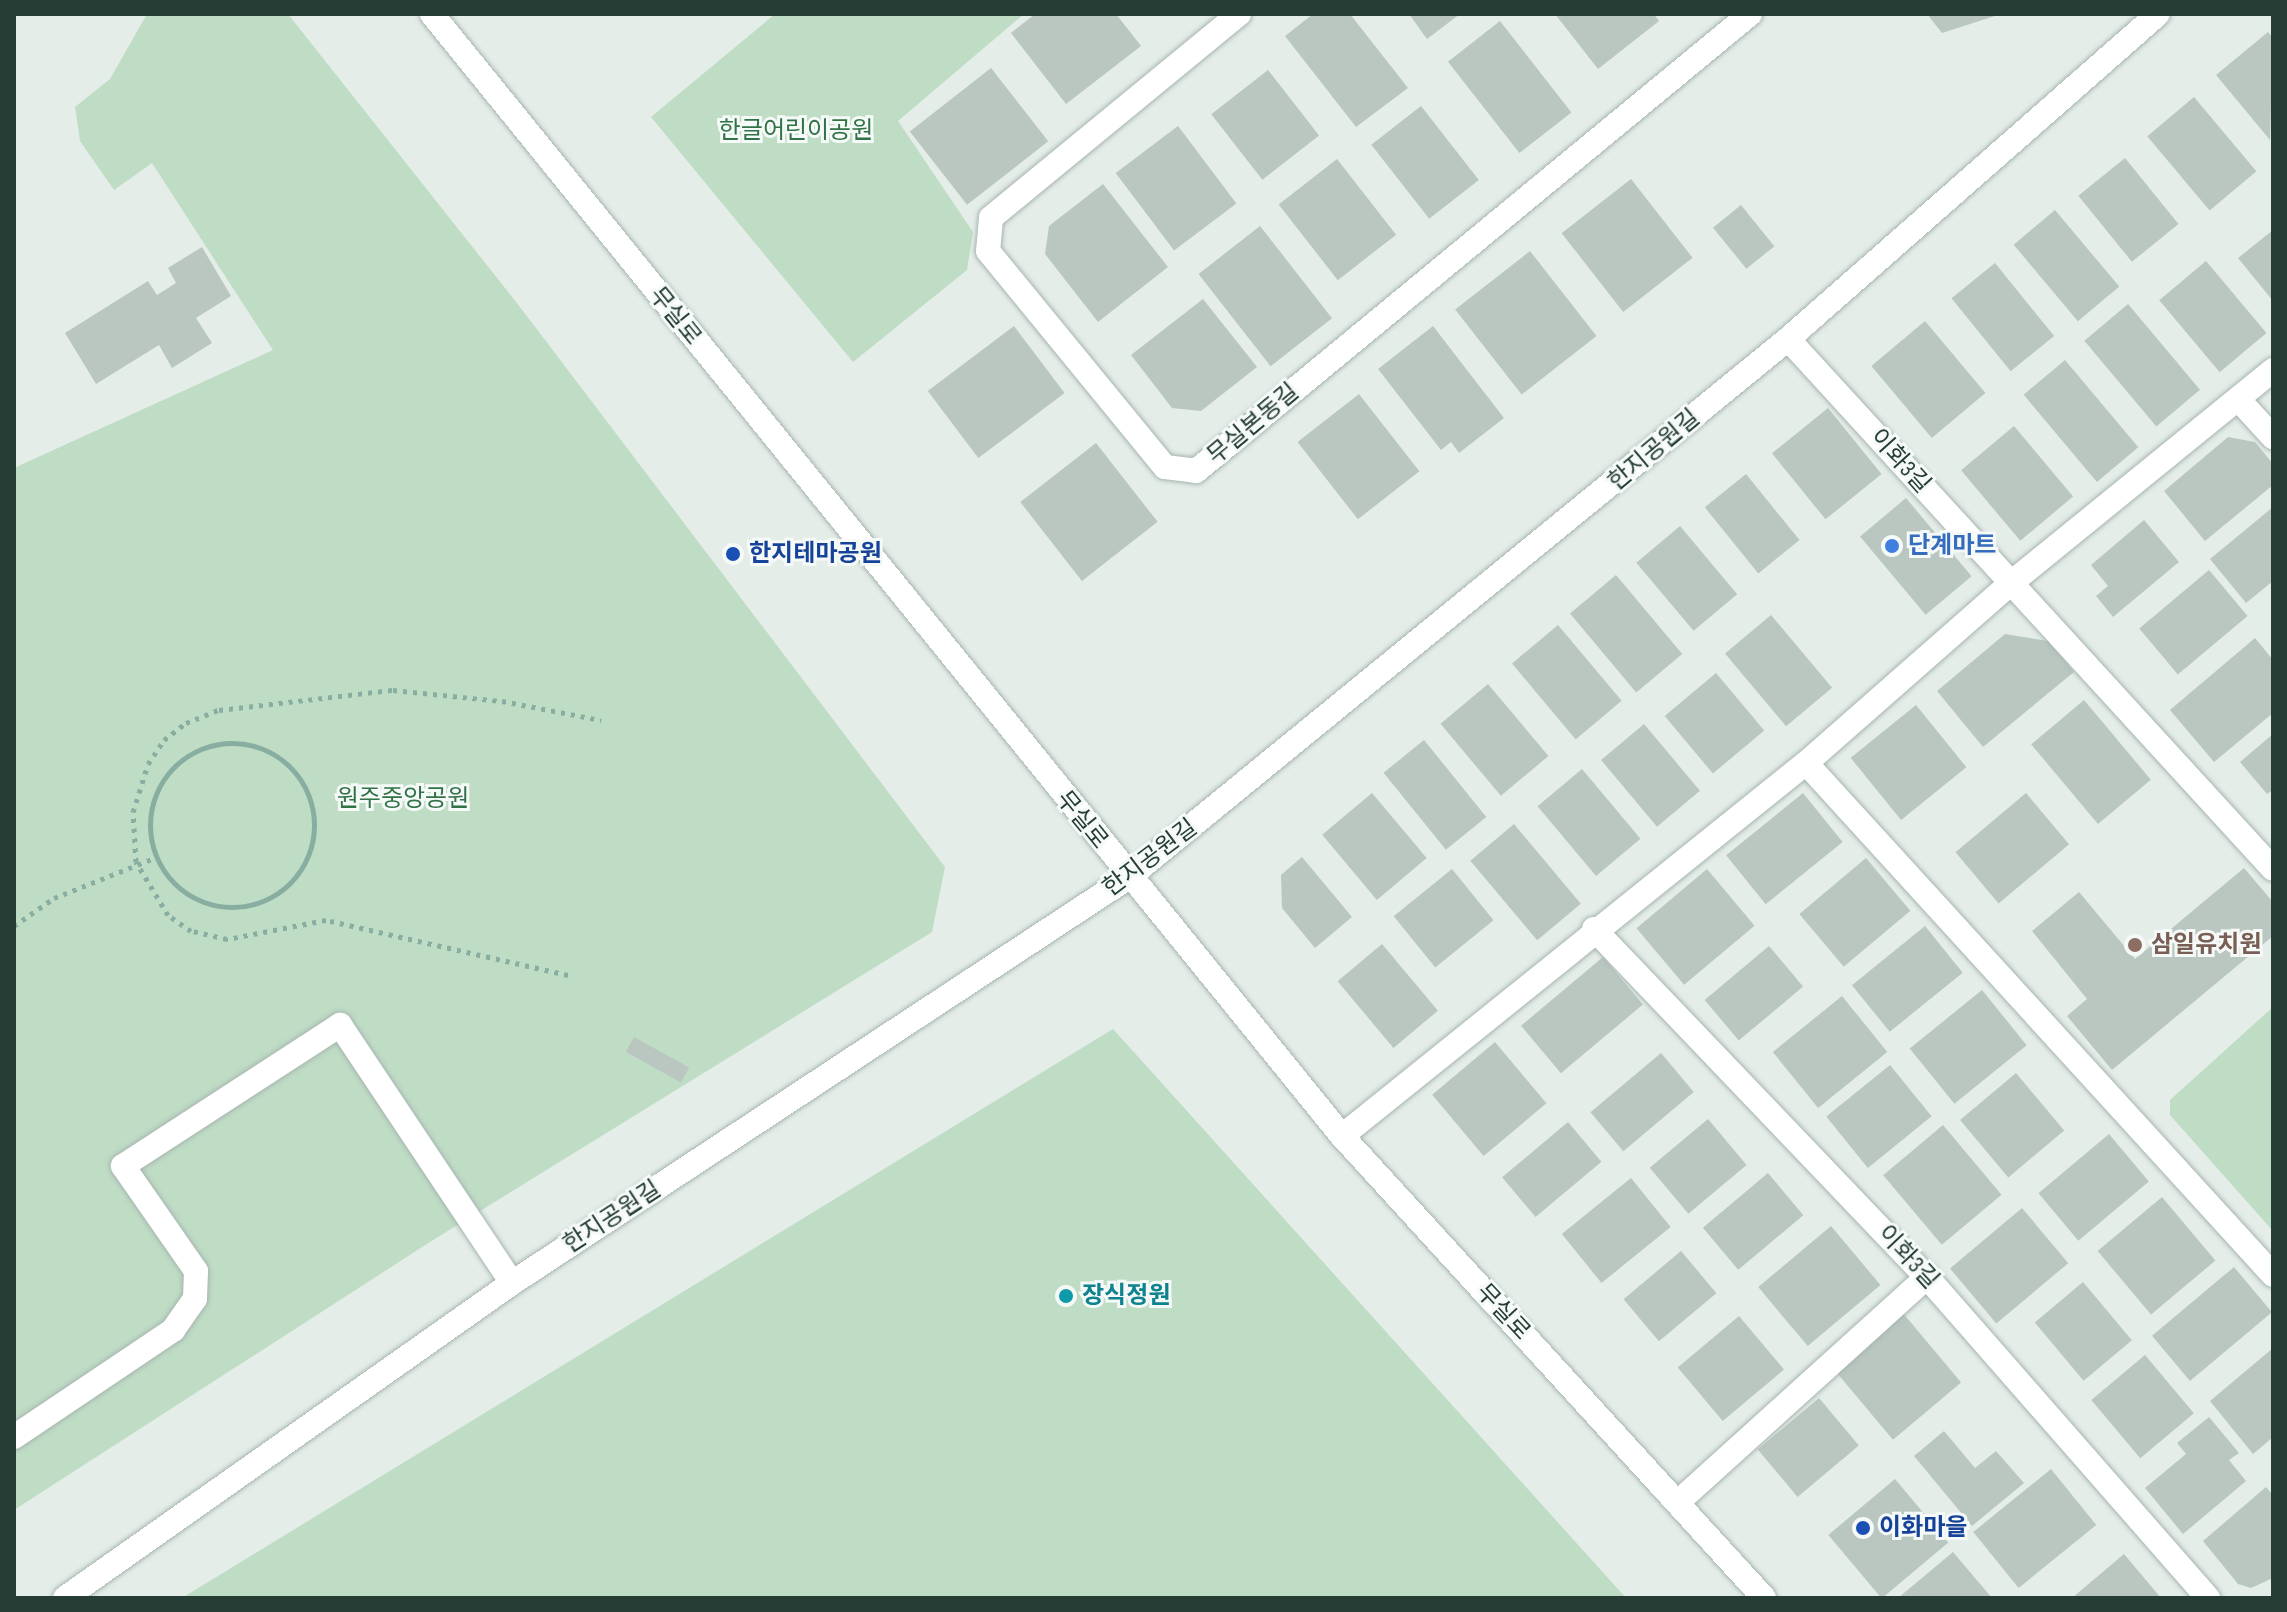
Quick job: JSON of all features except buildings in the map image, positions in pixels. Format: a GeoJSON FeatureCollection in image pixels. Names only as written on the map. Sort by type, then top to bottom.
{"type":"FeatureCollection","features":[{"type":"Feature","properties":{"kind":"street","name":"무실로"},"geometry":{"type":"LineString","coordinates":[[432,14],[1342,1136],[1764,1598]]}},
{"type":"Feature","properties":{"kind":"street","name":"무실본동길"},"geometry":{"type":"LineString","coordinates":[[1239,14],[991,218],[988,251],[1165,467],[1196,471],[1750,14]]}},
{"type":"Feature","properties":{"kind":"street","name":"한지공원길"},"geometry":{"type":"LineString","coordinates":[[65,1598],[512,1283],[1129,877],[1788,339],[2158,14]]}},
{"type":"Feature","properties":{"kind":"street","name":"이화3길"},"geometry":{"type":"LineString","coordinates":[[1788,339],[2273,869]]}},
{"type":"Feature","properties":{"kind":"street"},"geometry":{"type":"LineString","coordinates":[[1342,1136],[1594,929],[1806,763],[2011,583],[2273,370]]}},
{"type":"Feature","properties":{"kind":"street"},"geometry":{"type":"LineString","coordinates":[[2238,399],[2273,437]]}},
{"type":"Feature","properties":{"kind":"street"},"geometry":{"type":"LineString","coordinates":[[1806,763],[2273,1275]]}},
{"type":"Feature","properties":{"kind":"street","name":"이화3길"},"geometry":{"type":"LineString","coordinates":[[1594,929],[1927,1277],[2208,1598]]}},
{"type":"Feature","properties":{"kind":"street"},"geometry":{"type":"LineString","coordinates":[[14,1437],[173,1330],[195,1299],[196,1271],[123,1166],[340,1025],[512,1283]]}},
{"type":"Feature","properties":{"kind":"street"},"geometry":{"type":"LineString","coordinates":[[1678,1502],[1927,1277]]}},
{"type":"Feature","properties":{"kind":"path"},"geometry":{"type":"LineString","coordinates":[[568,975],[326,920],[227,939],[191,931],[168,915],[136,862],[133,812],[148,764],[164,740],[186,723],[219,710],[393,690],[502,701],[601,720]]}},
{"type":"Feature","properties":{"kind":"path"},"geometry":{"type":"LineString","coordinates":[[239,742],[266,749],[289,764],[306,787],[314,813],[314,842],[303,868],[286,889],[261,903],[235,908],[208,905],[184,893],[157,857],[150,824],[154,798],[167,774],[210,745],[239,742]]}},
{"type":"Feature","properties":{"kind":"path"},"geometry":{"type":"LineString","coordinates":[[14,926],[54,898],[136,862],[157,857]]}},
{"type":"Feature","properties":{"kind":"green space","name":"원주중앙공원"},"geometry":{"type":"Polygon","coordinates":[[[147,14],[288,14],[520,307],[945,867],[932,932],[430,1242],[14,1510],[14,468],[273,350],[152,163],[114,190],[80,141],[75,107],[110,79],[147,14]]]}},
{"type":"Feature","properties":{"kind":"green space","name":"한글어린이공원"},"geometry":{"type":"Polygon","coordinates":[[[775,14],[1024,14],[898,121],[973,232],[967,270],[853,362],[651,117],[775,14]]]}},
{"type":"Feature","properties":{"kind":"green space"},"geometry":{"type":"Polygon","coordinates":[[[2273,1007],[2273,1231],[2170,1115],[2170,1100],[2273,1007]]]}},
{"type":"Feature","properties":{"kind":"green space"},"geometry":{"type":"Polygon","coordinates":[[[1113,1029],[1626,1598],[182,1598],[1113,1029]]]}},
{"type":"Feature","properties":{"kind":"place","name":"단계마트"},"geometry":{"type":"Point","coordinates":[1892,546]}},
{"type":"Feature","properties":{"kind":"place","name":"한지테마공원"},"geometry":{"type":"Point","coordinates":[733,554]}},
{"type":"Feature","properties":{"kind":"place","name":"삼일유치원"},"geometry":{"type":"Point","coordinates":[2135,945]}},
{"type":"Feature","properties":{"kind":"place","name":"장식정원"},"geometry":{"type":"Point","coordinates":[1066,1296]}},
{"type":"Feature","properties":{"kind":"place","name":"이화마을"},"geometry":{"type":"Point","coordinates":[1863,1528]}}]}
